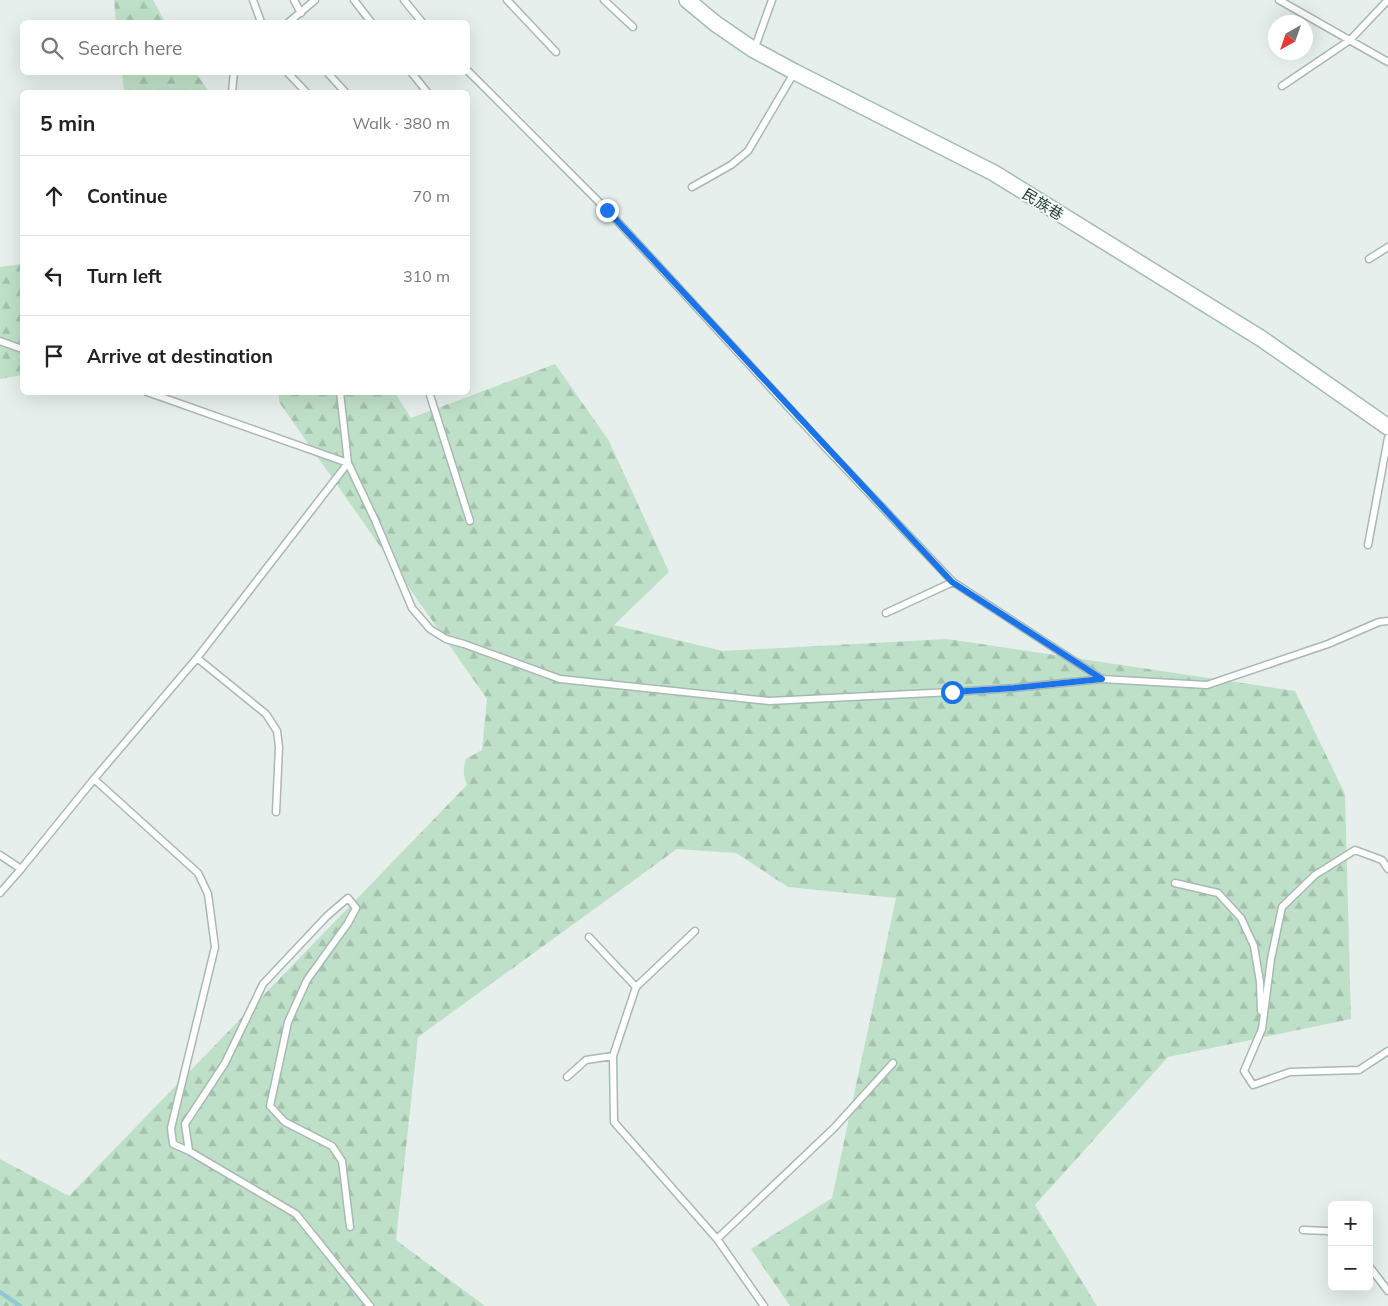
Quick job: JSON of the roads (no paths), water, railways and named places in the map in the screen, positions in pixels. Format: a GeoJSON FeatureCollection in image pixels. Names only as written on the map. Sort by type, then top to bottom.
{"type":"FeatureCollection","features":[{"type":"Feature","properties":{"kind":"street","name":"民族巷"},"geometry":{"type":"LineString","coordinates":[[687,0],[716,24],[754,50],[994,173],[1262,339],[1388,427]]}},
{"type":"Feature","properties":{"kind":"lane"},"geometry":{"type":"LineString","coordinates":[[253,0],[260,20]]}},
{"type":"Feature","properties":{"kind":"lane"},"geometry":{"type":"LineString","coordinates":[[294,0],[301,13]]}},
{"type":"Feature","properties":{"kind":"lane"},"geometry":{"type":"LineString","coordinates":[[292,20],[315,0]]}},
{"type":"Feature","properties":{"kind":"lane"},"geometry":{"type":"LineString","coordinates":[[354,0],[370,20]]}},
{"type":"Feature","properties":{"kind":"lane"},"geometry":{"type":"LineString","coordinates":[[404,0],[420,20]]}},
{"type":"Feature","properties":{"kind":"lane"},"geometry":{"type":"LineString","coordinates":[[507,0],[556,52]]}},
{"type":"Feature","properties":{"kind":"lane"},"geometry":{"type":"LineString","coordinates":[[604,0],[633,27]]}},
{"type":"Feature","properties":{"kind":"lane"},"geometry":{"type":"LineString","coordinates":[[754,50],[772,0]]}},
{"type":"Feature","properties":{"kind":"lane"},"geometry":{"type":"LineString","coordinates":[[1279,0],[1388,62]]}},
{"type":"Feature","properties":{"kind":"lane"},"geometry":{"type":"LineString","coordinates":[[1282,86],[1350,40],[1388,0]]}},
{"type":"Feature","properties":{"kind":"lane"},"geometry":{"type":"LineString","coordinates":[[692,187],[731,165],[748,151],[795,72]]}},
{"type":"Feature","properties":{"kind":"lane"},"geometry":{"type":"LineString","coordinates":[[470,73],[607,210],[952,582],[1102,679]]}},
{"type":"Feature","properties":{"kind":"lane"},"geometry":{"type":"LineString","coordinates":[[232,90],[234,75]]}},
{"type":"Feature","properties":{"kind":"lane"},"geometry":{"type":"LineString","coordinates":[[290,75],[304,90]]}},
{"type":"Feature","properties":{"kind":"lane"},"geometry":{"type":"LineString","coordinates":[[330,75],[343,90]]}},
{"type":"Feature","properties":{"kind":"lane"},"geometry":{"type":"LineString","coordinates":[[413,75],[425,90]]}},
{"type":"Feature","properties":{"kind":"lane"},"geometry":{"type":"LineString","coordinates":[[1369,259],[1388,247]]}},
{"type":"Feature","properties":{"kind":"lane"},"geometry":{"type":"LineString","coordinates":[[0,341],[20,348]]}},
{"type":"Feature","properties":{"kind":"lane"},"geometry":{"type":"LineString","coordinates":[[155,395],[348,463]]}},
{"type":"Feature","properties":{"kind":"lane"},"geometry":{"type":"LineString","coordinates":[[340,395],[348,463],[375,520],[412,608],[430,629],[446,639],[560,678],[769,700],[961,692],[1102,679],[1207,685],[1328,644],[1379,622],[1388,621]]}},
{"type":"Feature","properties":{"kind":"lane"},"geometry":{"type":"LineString","coordinates":[[430,395],[470,520]]}},
{"type":"Feature","properties":{"kind":"lane"},"geometry":{"type":"LineString","coordinates":[[1368,545],[1388,438]]}},
{"type":"Feature","properties":{"kind":"lane"},"geometry":{"type":"LineString","coordinates":[[0,893],[197,658],[348,463]]}},
{"type":"Feature","properties":{"kind":"lane"},"geometry":{"type":"LineString","coordinates":[[886,613],[952,582]]}},
{"type":"Feature","properties":{"kind":"lane"},"geometry":{"type":"LineString","coordinates":[[197,658],[266,714],[277,731],[279,747],[276,812]]}},
{"type":"Feature","properties":{"kind":"lane"},"geometry":{"type":"LineString","coordinates":[[94,779],[198,873],[208,894],[215,947],[171,1128],[174,1144],[296,1214],[370,1306]]}},
{"type":"Feature","properties":{"kind":"lane"},"geometry":{"type":"LineString","coordinates":[[1388,868],[1382,860],[1355,850],[1314,875],[1282,908],[1271,959],[1262,1029],[1244,1071],[1253,1085],[1290,1072],[1359,1070],[1388,1051]]}},
{"type":"Feature","properties":{"kind":"lane"},"geometry":{"type":"LineString","coordinates":[[0,855],[21,869]]}},
{"type":"Feature","properties":{"kind":"lane"},"geometry":{"type":"LineString","coordinates":[[1175,883],[1218,893],[1241,918],[1254,946],[1260,982],[1262,1029]]}},
{"type":"Feature","properties":{"kind":"lane"},"geometry":{"type":"LineString","coordinates":[[189,1151],[185,1124],[225,1063],[263,984],[327,916],[348,898],[356,908],[348,923],[307,980],[288,1022],[270,1106],[286,1122],[332,1146],[342,1161],[350,1227]]}},
{"type":"Feature","properties":{"kind":"lane"},"geometry":{"type":"LineString","coordinates":[[695,931],[636,987],[613,1056],[614,1122],[717,1239],[764,1306]]}},
{"type":"Feature","properties":{"kind":"lane"},"geometry":{"type":"LineString","coordinates":[[589,937],[636,987]]}},
{"type":"Feature","properties":{"kind":"lane"},"geometry":{"type":"LineString","coordinates":[[567,1077],[586,1060],[613,1056]]}},
{"type":"Feature","properties":{"kind":"lane"},"geometry":{"type":"LineString","coordinates":[[717,1239],[834,1128],[893,1063]]}},
{"type":"Feature","properties":{"kind":"lane"},"geometry":{"type":"LineString","coordinates":[[1303,1230],[1328,1231]]}},
{"type":"Feature","properties":{"kind":"lane"},"geometry":{"type":"LineString","coordinates":[[1373,1271],[1388,1291]]}},
{"type":"Feature","properties":{"kind":"waterway"},"geometry":{"type":"LineString","coordinates":[[0,1292],[20,1306]]}}]}
